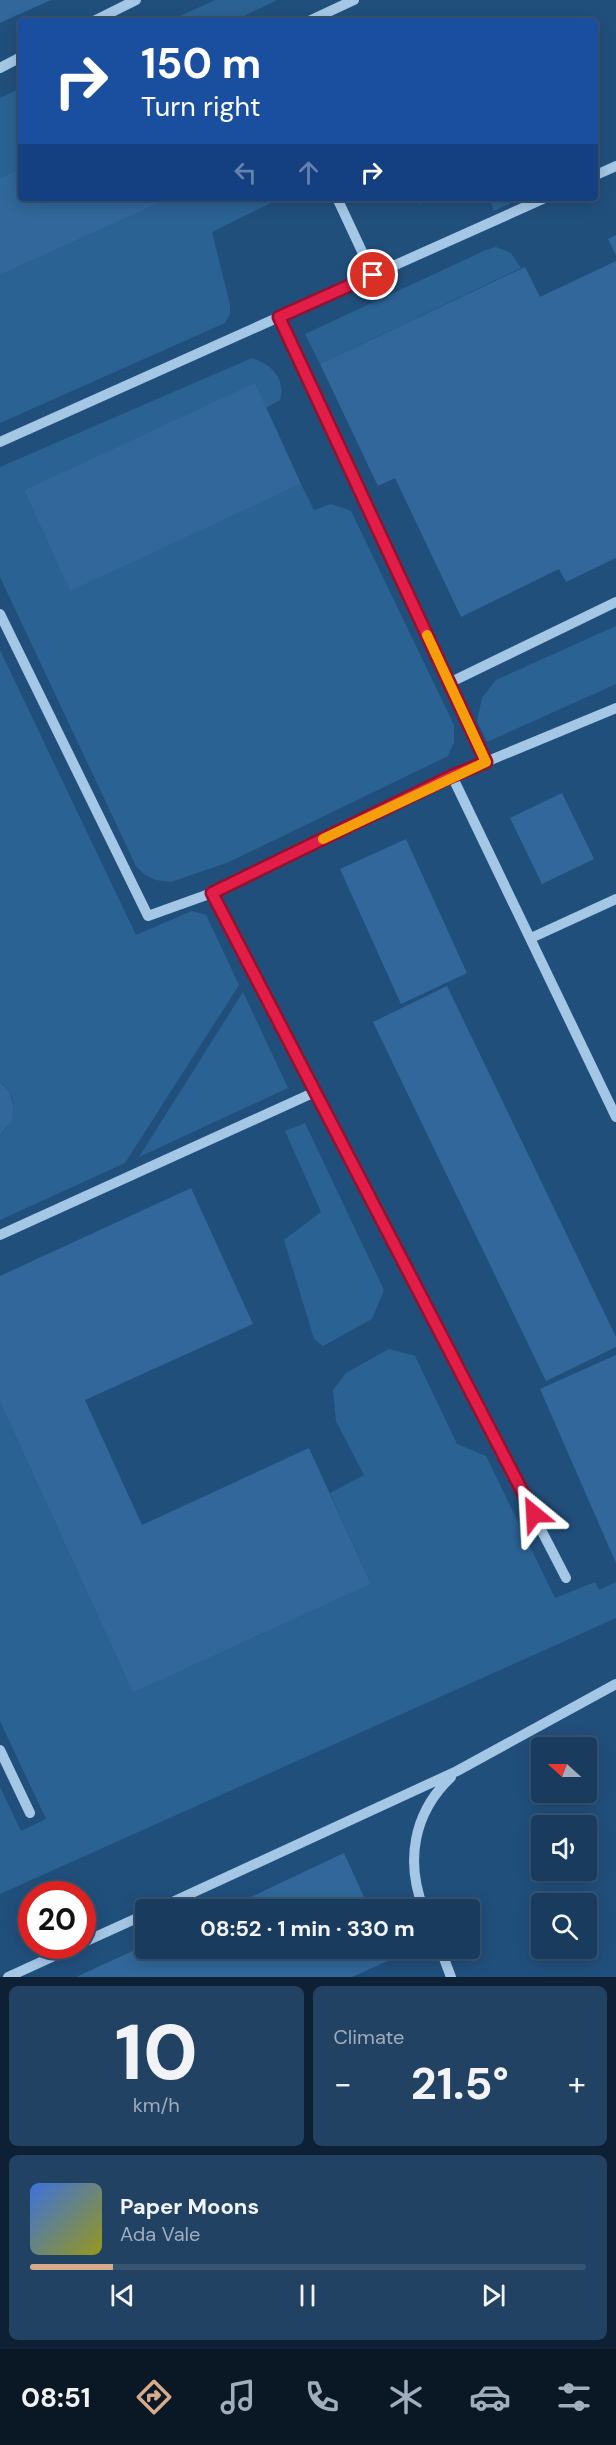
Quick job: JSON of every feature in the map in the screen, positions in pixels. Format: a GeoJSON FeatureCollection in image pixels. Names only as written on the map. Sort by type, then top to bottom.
{"type":"FeatureCollection","features":[{"type":"Feature","properties":{"kind":"lane"},"geometry":{"type":"LineString","coordinates":[[100,18],[136,0]]}},
{"type":"Feature","properties":{"kind":"lane"},"geometry":{"type":"LineString","coordinates":[[315,18],[354,0]]}},
{"type":"Feature","properties":{"kind":"lane"},"geometry":{"type":"LineString","coordinates":[[0,68],[18,59]]}},
{"type":"Feature","properties":{"kind":"lane"},"geometry":{"type":"LineString","coordinates":[[598,174],[616,166]]}},
{"type":"Feature","properties":{"kind":"lane"},"geometry":{"type":"LineString","coordinates":[[338,201],[373,275]]}},
{"type":"Feature","properties":{"kind":"lane"},"geometry":{"type":"LineString","coordinates":[[0,442],[538,201]]}},
{"type":"Feature","properties":{"kind":"lane"},"geometry":{"type":"LineString","coordinates":[[279,317],[486,762]]}},
{"type":"Feature","properties":{"kind":"lane"},"geometry":{"type":"LineString","coordinates":[[449,683],[616,602]]}},
{"type":"Feature","properties":{"kind":"lane"},"geometry":{"type":"LineString","coordinates":[[0,614],[148,916],[212,893],[452,776],[616,708]]}},
{"type":"Feature","properties":{"kind":"lane"},"geometry":{"type":"LineString","coordinates":[[452,776],[616,1117]]}},
{"type":"Feature","properties":{"kind":"lane"},"geometry":{"type":"LineString","coordinates":[[212,893],[566,1578]]}},
{"type":"Feature","properties":{"kind":"lane"},"geometry":{"type":"LineString","coordinates":[[531,938],[616,899]]}},
{"type":"Feature","properties":{"kind":"lane"},"geometry":{"type":"LineString","coordinates":[[0,1235],[315,1092]]}},
{"type":"Feature","properties":{"kind":"lane"},"geometry":{"type":"LineString","coordinates":[[179,1899],[457,1771],[616,1684]]}},
{"type":"Feature","properties":{"kind":"lane"},"geometry":{"type":"LineString","coordinates":[[0,1750],[30,1813]]}},
{"type":"Feature","properties":{"kind":"lane"},"geometry":{"type":"LineString","coordinates":[[421,1899],[413,1863],[420,1821],[429,1802],[457,1771]]}},
{"type":"Feature","properties":{"kind":"lane"},"geometry":{"type":"LineString","coordinates":[[96,1937],[135,1919]]}},
{"type":"Feature","properties":{"kind":"lane"},"geometry":{"type":"LineString","coordinates":[[8,1977],[47,1959]]}},
{"type":"Feature","properties":{"kind":"lane"},"geometry":{"type":"LineString","coordinates":[[444,1959],[451,1977]]}},
{"type":"Feature","properties":{"kind":"shaded area"},"geometry":{"type":"Polygon","coordinates":[[[215,0],[277,0],[240,18],[176,18],[215,0]]]}},
{"type":"Feature","properties":{"kind":"shaded area"},"geometry":{"type":"Polygon","coordinates":[[[18,89],[18,169],[0,178],[0,98],[18,89]]]}},
{"type":"Feature","properties":{"kind":"shaded area"},"geometry":{"type":"Polygon","coordinates":[[[164,201],[275,201],[212,232],[230,305],[230,314],[225,323],[0,423],[0,275],[164,201]]]}},
{"type":"Feature","properties":{"kind":"shaded area"},"geometry":{"type":"Polygon","coordinates":[[[490,201],[515,201],[494,211],[490,201]]]}},
{"type":"Feature","properties":{"kind":"shaded area"},"geometry":{"type":"Polygon","coordinates":[[[496,247],[511,253],[521,268],[320,364],[305,334],[496,247]]]}},
{"type":"Feature","properties":{"kind":"shaded area"},"geometry":{"type":"Polygon","coordinates":[[[252,358],[271,368],[279,379],[280,400],[266,408],[254,384],[24,490],[70,590],[301,484],[314,510],[331,504],[351,511],[454,725],[454,742],[448,756],[229,862],[171,882],[156,880],[145,875],[136,866],[0,577],[0,467],[252,358]]]}},
{"type":"Feature","properties":{"kind":"shaded area"},"geometry":{"type":"Polygon","coordinates":[[[616,626],[616,684],[487,742],[477,721],[482,698],[496,680],[616,626]]]}},
{"type":"Feature","properties":{"kind":"shaded area"},"geometry":{"type":"Polygon","coordinates":[[[0,650],[136,935],[192,911],[206,915],[239,985],[125,1163],[0,1220],[0,1135],[10,1122],[14,1108],[11,1094],[0,1082],[0,650]]]}},
{"type":"Feature","properties":{"kind":"shaded area"},"geometry":{"type":"Polygon","coordinates":[[[243,992],[288,1088],[139,1157],[243,992]]]}},
{"type":"Feature","properties":{"kind":"shaded area"},"geometry":{"type":"Polygon","coordinates":[[[305,1123],[384,1290],[372,1319],[323,1346],[314,1339],[284,1240],[321,1212],[285,1131],[305,1123]]]}},
{"type":"Feature","properties":{"kind":"shaded area"},"geometry":{"type":"Polygon","coordinates":[[[389,1349],[415,1356],[457,1444],[486,1456],[555,1598],[595,1582],[599,1590],[616,1582],[616,1618],[29,1881],[18,1881],[18,1886],[0,1894],[0,1787],[21,1831],[46,1819],[0,1721],[0,1402],[133,1693],[371,1584],[330,1493],[364,1475],[336,1421],[333,1390],[346,1373],[389,1349]]]}},
{"type":"Feature","properties":{"kind":"building"},"geometry":{"type":"Polygon","coordinates":[[[0,0],[51,0],[0,23],[0,0]]]}},
{"type":"Feature","properties":{"kind":"building"},"geometry":{"type":"Polygon","coordinates":[[[18,169],[18,201],[164,201],[0,275],[0,178],[18,169]]]}},
{"type":"Feature","properties":{"kind":"building"},"geometry":{"type":"Polygon","coordinates":[[[616,235],[616,255],[608,239],[616,235]]]}},
{"type":"Feature","properties":{"kind":"building"},"geometry":{"type":"Polygon","coordinates":[[[616,261],[616,558],[566,582],[559,569],[461,617],[395,478],[378,486],[320,364],[525,267],[540,297],[616,261]]]}},
{"type":"Feature","properties":{"kind":"building"},"geometry":{"type":"Polygon","coordinates":[[[255,383],[301,484],[70,591],[24,490],[255,383]]]}},
{"type":"Feature","properties":{"kind":"building"},"geometry":{"type":"Polygon","coordinates":[[[562,793],[594,859],[542,884],[510,818],[562,793]]]}},
{"type":"Feature","properties":{"kind":"building"},"geometry":{"type":"Polygon","coordinates":[[[406,839],[467,973],[401,1004],[340,869],[406,839]]]}},
{"type":"Feature","properties":{"kind":"building"},"geometry":{"type":"Polygon","coordinates":[[[447,986],[616,1337],[616,1347],[546,1381],[373,1022],[447,986]]]}},
{"type":"Feature","properties":{"kind":"building"},"geometry":{"type":"Polygon","coordinates":[[[0,1082],[9,1091],[14,1106],[12,1121],[0,1135],[0,1082]]]}},
{"type":"Feature","properties":{"kind":"building"},"geometry":{"type":"Polygon","coordinates":[[[191,1188],[253,1324],[85,1400],[142,1525],[309,1448],[371,1584],[133,1693],[0,1402],[0,1276],[191,1188]]]}},
{"type":"Feature","properties":{"kind":"building"},"geometry":{"type":"Polygon","coordinates":[[[616,1355],[616,1563],[540,1389],[616,1355]]]}},
{"type":"Feature","properties":{"kind":"building"},"geometry":{"type":"Polygon","coordinates":[[[344,1853],[365,1899],[246,1899],[344,1853]]]}},
{"type":"Feature","properties":{"kind":"building"},"geometry":{"type":"Polygon","coordinates":[[[135,1950],[135,1959],[392,1959],[352,1977],[76,1977],[135,1950]]]}},
{"type":"Feature","properties":{"kind":"slow traffic"},"geometry":{"type":"LineString","coordinates":[[323,839],[452,776],[486,762],[427,635]]}},
{"type":"Feature","properties":{"kind":"route"},"geometry":{"type":"LineString","coordinates":[[373,275],[279,317],[486,762],[452,776],[212,893],[534,1514]]}}]}
